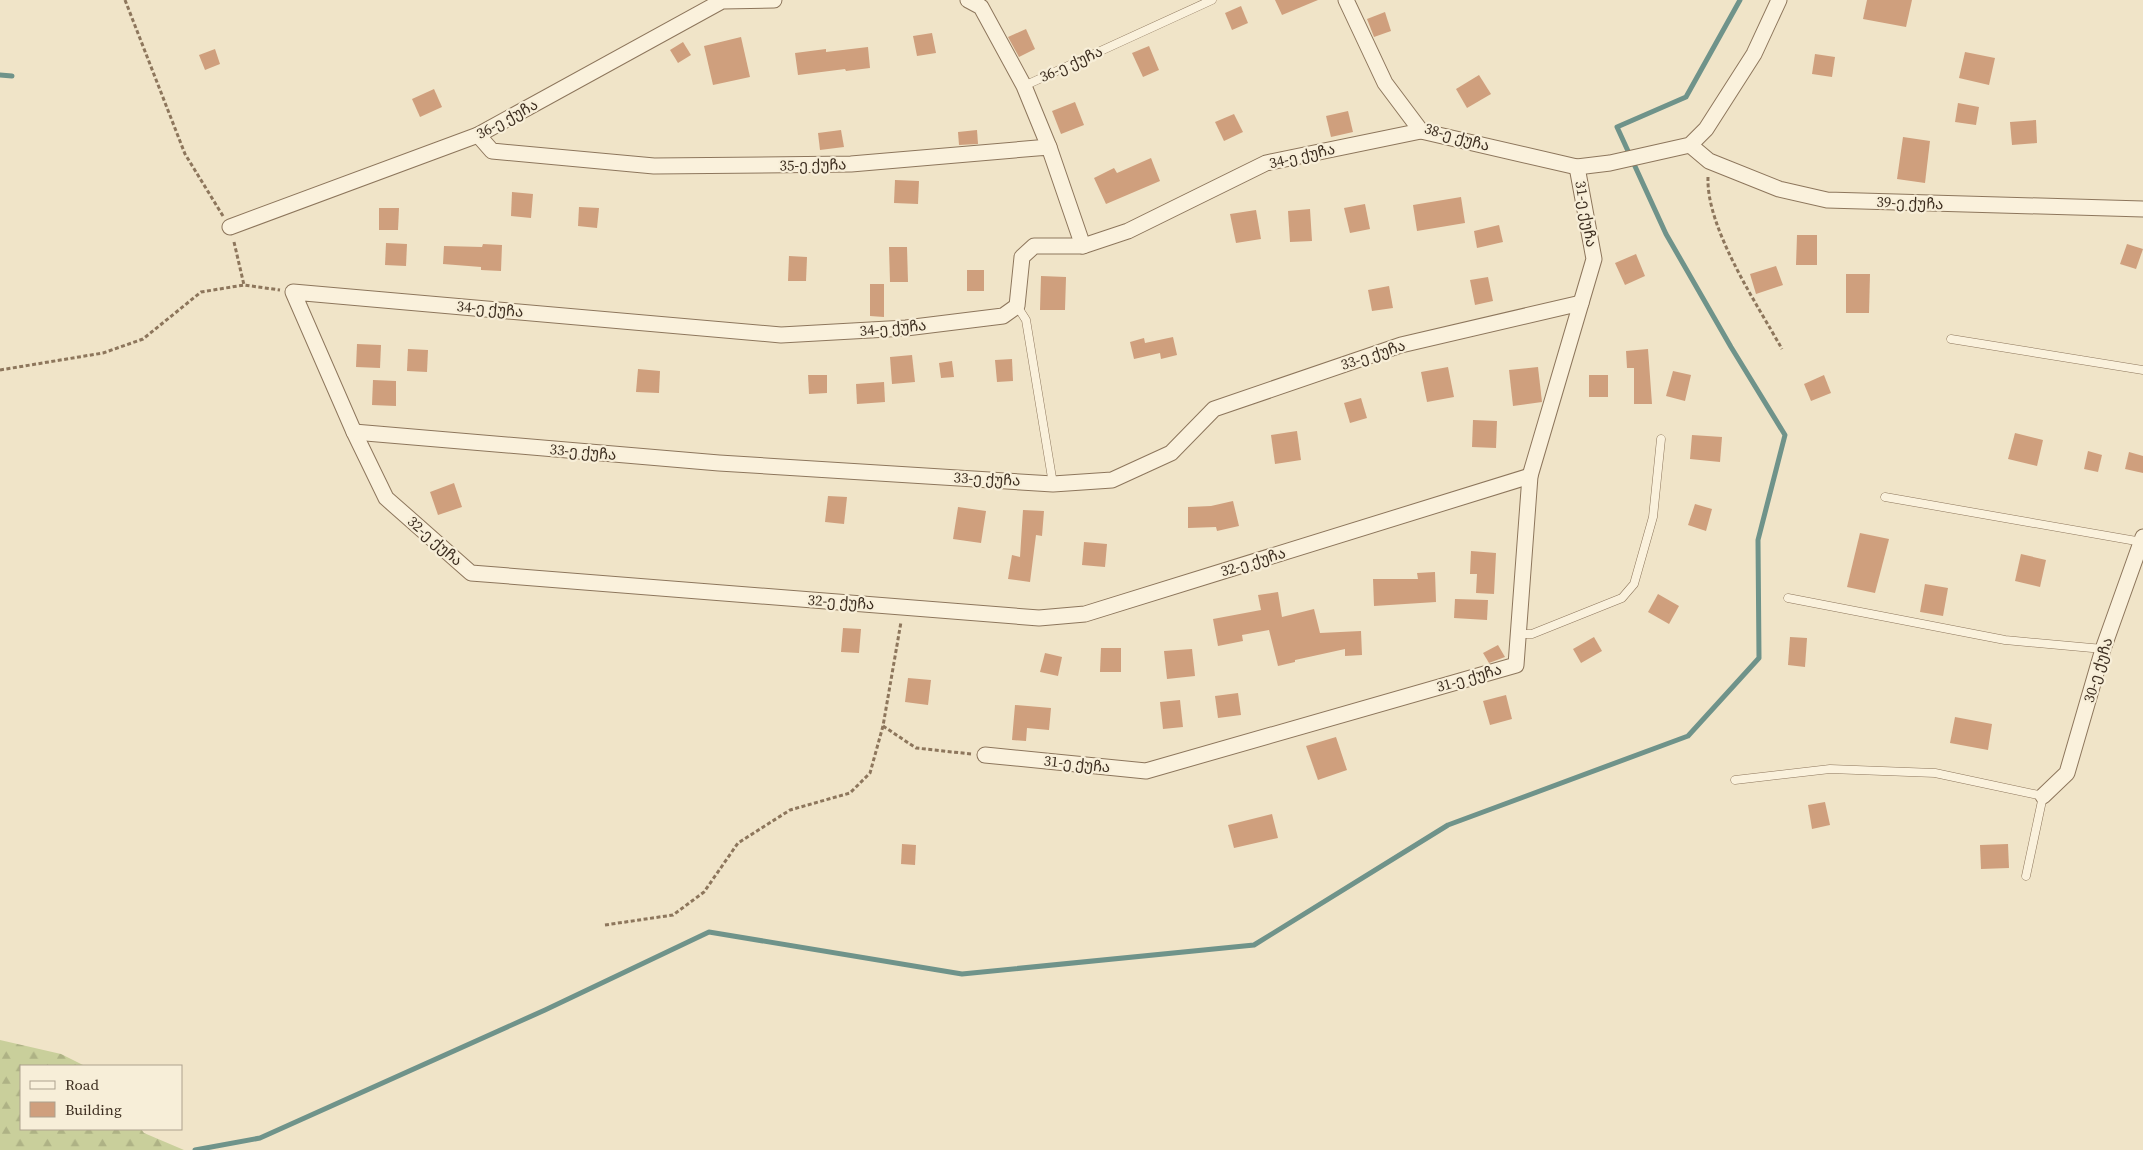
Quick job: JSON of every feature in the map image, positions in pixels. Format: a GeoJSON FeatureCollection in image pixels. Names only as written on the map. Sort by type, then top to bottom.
{"type":"FeatureCollection","features":[{"type":"Feature","properties":{"kind":"street","name":"36-ე ქუჩა"},"geometry":{"type":"LineString","coordinates":[[230,227],[478,135],[722,1],[774,0]]}},
{"type":"Feature","properties":{"kind":"street","name":"36-ე ქუჩა"},"geometry":{"type":"LineString","coordinates":[[968,0],[981,6],[1024,86]]}},
{"type":"Feature","properties":{"kind":"street","name":"38-ე ქუჩა"},"geometry":{"type":"LineString","coordinates":[[1346,0],[1384,83],[1421,131],[1577,167],[1610,163],[1690,145]]}},
{"type":"Feature","properties":{"kind":"street"},"geometry":{"type":"LineString","coordinates":[[1690,145],[1706,129],[1754,54],[1780,0]]}},
{"type":"Feature","properties":{"kind":"street"},"geometry":{"type":"LineString","coordinates":[[1024,86],[1049,146],[1083,246]]}},
{"type":"Feature","properties":{"kind":"street","name":"34-ე ქუჩა"},"geometry":{"type":"LineString","coordinates":[[293,292],[781,335],[906,328],[993,318],[1003,316],[1017,306],[1022,257],[1034,246],[1083,246],[1128,231],[1266,163],[1421,131]]}},
{"type":"Feature","properties":{"kind":"street","name":"35-ე ქუჩა"},"geometry":{"type":"LineString","coordinates":[[478,135],[492,151],[654,166],[851,164],[1049,146]]}},
{"type":"Feature","properties":{"kind":"street","name":"39-ე ქუჩა"},"geometry":{"type":"LineString","coordinates":[[1690,145],[1709,161],[1779,190],[1827,200],[2143,209]]}},
{"type":"Feature","properties":{"kind":"street","name":"31-ე ქუჩა"},"geometry":{"type":"LineString","coordinates":[[985,755],[1146,771],[1516,665],[1530,476],[1594,259],[1577,167]]}},
{"type":"Feature","properties":{"kind":"street","name":"32-ე ქუჩა"},"geometry":{"type":"LineString","coordinates":[[293,292],[354,432],[386,498],[472,573],[1039,618],[1085,614],[1530,476]]}},
{"type":"Feature","properties":{"kind":"street","name":"33-ე ქუჩა"},"geometry":{"type":"LineString","coordinates":[[354,432],[719,463],[1053,484],[1112,480],[1171,453],[1214,409],[1401,345],[1581,303]]}},
{"type":"Feature","properties":{"kind":"street","name":"30-ე ქუჩა"},"geometry":{"type":"LineString","coordinates":[[2043,796],[2067,773],[2103,649],[2142,540]]}},
{"type":"Feature","properties":{"kind":"lane","name":"36-ე ქუჩა"},"geometry":{"type":"LineString","coordinates":[[1024,86],[1212,0]]}},
{"type":"Feature","properties":{"kind":"lane"},"geometry":{"type":"LineString","coordinates":[[1017,306],[1026,320],[1053,484]]}},
{"type":"Feature","properties":{"kind":"lane"},"geometry":{"type":"LineString","coordinates":[[1951,339],[2143,370]]}},
{"type":"Feature","properties":{"kind":"lane"},"geometry":{"type":"LineString","coordinates":[[1519,634],[1532,634],[1622,598],[1634,584],[1653,517],[1661,439]]}},
{"type":"Feature","properties":{"kind":"lane"},"geometry":{"type":"LineString","coordinates":[[1884,497],[2142,540]]}},
{"type":"Feature","properties":{"kind":"lane"},"geometry":{"type":"LineString","coordinates":[[1788,598],[2005,640],[2103,649]]}},
{"type":"Feature","properties":{"kind":"lane"},"geometry":{"type":"LineString","coordinates":[[1735,780],[1830,769],[1935,773],[2043,796],[2026,876]]}},
{"type":"Feature","properties":{"kind":"path"},"geometry":{"type":"LineString","coordinates":[[125,0],[185,154],[230,227],[244,285]]}},
{"type":"Feature","properties":{"kind":"path"},"geometry":{"type":"LineString","coordinates":[[1709,161],[1708,192],[1719,232],[1782,349]]}},
{"type":"Feature","properties":{"kind":"path"},"geometry":{"type":"LineString","coordinates":[[0,370],[103,353],[143,339],[201,292],[244,285],[293,292]]}},
{"type":"Feature","properties":{"kind":"path"},"geometry":{"type":"LineString","coordinates":[[605,926],[673,915],[704,892],[738,843],[790,810],[850,793],[870,773],[883,726],[904,607]]}},
{"type":"Feature","properties":{"kind":"path"},"geometry":{"type":"LineString","coordinates":[[883,726],[916,748],[985,755]]}},
{"type":"Feature","properties":{"kind":"green space"},"geometry":{"type":"Polygon","coordinates":[[[0,1040],[61,1054],[83,1065],[20,1065],[20,1130],[142,1130],[144,1133],[184,1150],[0,1150],[0,1040]]]}},
{"type":"Feature","properties":{"kind":"building"},"geometry":{"type":"Polygon","coordinates":[[[1275,0],[1318,0],[1282,15],[1275,0]]]}},
{"type":"Feature","properties":{"kind":"building"},"geometry":{"type":"Polygon","coordinates":[[[1867,0],[1912,0],[1906,27],[1863,19],[1867,0]]]}},
{"type":"Feature","properties":{"kind":"building"},"geometry":{"type":"Polygon","coordinates":[[[1241,6],[1248,23],[1232,30],[1225,13],[1241,6]]]}},
{"type":"Feature","properties":{"kind":"building"},"geometry":{"type":"Polygon","coordinates":[[[1385,12],[1391,31],[1374,37],[1367,19],[1385,12]]]}},
{"type":"Feature","properties":{"kind":"building"},"geometry":{"type":"Polygon","coordinates":[[[1026,29],[1035,49],[1019,57],[1008,37],[1026,29]]]}},
{"type":"Feature","properties":{"kind":"building"},"geometry":{"type":"Polygon","coordinates":[[[932,33],[936,53],[917,56],[913,36],[932,33]]]}},
{"type":"Feature","properties":{"kind":"building"},"geometry":{"type":"Polygon","coordinates":[[[741,37],[750,77],[713,85],[704,46],[741,37]]]}},
{"type":"Feature","properties":{"kind":"building"},"geometry":{"type":"Polygon","coordinates":[[[683,42],[691,55],[678,63],[670,50],[683,42]]]}},
{"type":"Feature","properties":{"kind":"building"},"geometry":{"type":"Polygon","coordinates":[[[1149,46],[1159,70],[1143,77],[1132,53],[1149,46]]]}},
{"type":"Feature","properties":{"kind":"building"},"geometry":{"type":"Polygon","coordinates":[[[868,47],[870,68],[798,75],[795,53],[826,49],[826,52],[868,47]]]}},
{"type":"Feature","properties":{"kind":"building"},"geometry":{"type":"Polygon","coordinates":[[[215,49],[220,64],[205,70],[199,55],[215,49]]]}},
{"type":"Feature","properties":{"kind":"building"},"geometry":{"type":"Polygon","coordinates":[[[1965,52],[1995,58],[1989,85],[1959,78],[1965,52]]]}},
{"type":"Feature","properties":{"kind":"building"},"geometry":{"type":"Polygon","coordinates":[[[1815,54],[1835,57],[1832,77],[1812,74],[1815,54]]]}},
{"type":"Feature","properties":{"kind":"building"},"geometry":{"type":"Polygon","coordinates":[[[1479,75],[1491,94],[1467,108],[1456,89],[1479,75]]]}},
{"type":"Feature","properties":{"kind":"building"},"geometry":{"type":"Polygon","coordinates":[[[434,89],[442,107],[420,117],[412,99],[434,89]]]}},
{"type":"Feature","properties":{"kind":"building"},"geometry":{"type":"Polygon","coordinates":[[[1075,102],[1084,125],[1061,134],[1052,111],[1075,102]]]}},
{"type":"Feature","properties":{"kind":"building"},"geometry":{"type":"Polygon","coordinates":[[[1958,103],[1979,107],[1976,125],[1955,122],[1958,103]]]}},
{"type":"Feature","properties":{"kind":"building"},"geometry":{"type":"Polygon","coordinates":[[[1348,111],[1353,132],[1331,137],[1326,116],[1348,111]]]}},
{"type":"Feature","properties":{"kind":"building"},"geometry":{"type":"Polygon","coordinates":[[[1234,114],[1243,132],[1224,141],[1215,122],[1234,114]]]}},
{"type":"Feature","properties":{"kind":"building"},"geometry":{"type":"Polygon","coordinates":[[[2036,120],[2037,143],[2012,145],[2010,122],[2036,120]]]}},
{"type":"Feature","properties":{"kind":"building"},"geometry":{"type":"Polygon","coordinates":[[[841,130],[844,147],[820,150],[818,133],[841,130]]]}},
{"type":"Feature","properties":{"kind":"building"},"geometry":{"type":"Polygon","coordinates":[[[977,130],[978,144],[959,145],[958,132],[977,130]]]}},
{"type":"Feature","properties":{"kind":"building"},"geometry":{"type":"Polygon","coordinates":[[[1903,137],[1930,141],[1925,183],[1897,179],[1903,137]]]}},
{"type":"Feature","properties":{"kind":"building"},"geometry":{"type":"Polygon","coordinates":[[[1151,158],[1160,181],[1106,204],[1094,178],[1114,168],[1117,173],[1151,158]]]}},
{"type":"Feature","properties":{"kind":"building"},"geometry":{"type":"Polygon","coordinates":[[[895,180],[919,181],[918,204],[894,203],[895,180]]]}},
{"type":"Feature","properties":{"kind":"building"},"geometry":{"type":"Polygon","coordinates":[[[512,192],[533,194],[531,218],[511,216],[512,192]]]}},
{"type":"Feature","properties":{"kind":"building"},"geometry":{"type":"Polygon","coordinates":[[[1461,197],[1465,223],[1417,231],[1413,205],[1461,197]]]}},
{"type":"Feature","properties":{"kind":"building"},"geometry":{"type":"Polygon","coordinates":[[[1365,204],[1370,229],[1350,233],[1344,208],[1365,204]]]}},
{"type":"Feature","properties":{"kind":"building"},"geometry":{"type":"Polygon","coordinates":[[[579,207],[599,208],[597,228],[578,226],[579,207]]]}},
{"type":"Feature","properties":{"kind":"building"},"geometry":{"type":"Polygon","coordinates":[[[379,208],[399,208],[398,230],[379,230],[379,208]]]}},
{"type":"Feature","properties":{"kind":"building"},"geometry":{"type":"Polygon","coordinates":[[[1310,209],[1312,241],[1290,242],[1288,211],[1310,209]]]}},
{"type":"Feature","properties":{"kind":"building"},"geometry":{"type":"Polygon","coordinates":[[[1256,210],[1261,239],[1236,243],[1230,214],[1256,210]]]}},
{"type":"Feature","properties":{"kind":"building"},"geometry":{"type":"Polygon","coordinates":[[[1499,225],[1503,242],[1477,248],[1474,231],[1499,225]]]}},
{"type":"Feature","properties":{"kind":"building"},"geometry":{"type":"Polygon","coordinates":[[[1797,235],[1817,235],[1817,265],[1796,265],[1797,235]]]}},
{"type":"Feature","properties":{"kind":"building"},"geometry":{"type":"Polygon","coordinates":[[[386,243],[407,244],[406,266],[385,265],[386,243]]]}},
{"type":"Feature","properties":{"kind":"building"},"geometry":{"type":"Polygon","coordinates":[[[483,244],[502,245],[501,271],[481,270],[481,267],[443,264],[444,246],[482,247],[483,244]]]}},
{"type":"Feature","properties":{"kind":"building"},"geometry":{"type":"Polygon","coordinates":[[[2127,244],[2143,249],[2136,269],[2120,264],[2127,244]]]}},
{"type":"Feature","properties":{"kind":"building"},"geometry":{"type":"Polygon","coordinates":[[[889,247],[907,247],[908,282],[890,282],[889,247]]]}},
{"type":"Feature","properties":{"kind":"building"},"geometry":{"type":"Polygon","coordinates":[[[1636,254],[1645,276],[1625,285],[1615,263],[1636,254]]]}},
{"type":"Feature","properties":{"kind":"building"},"geometry":{"type":"Polygon","coordinates":[[[789,256],[807,257],[806,281],[788,281],[789,256]]]}},
{"type":"Feature","properties":{"kind":"building"},"geometry":{"type":"Polygon","coordinates":[[[1776,266],[1783,285],[1756,294],[1750,274],[1776,266]]]}},
{"type":"Feature","properties":{"kind":"building"},"geometry":{"type":"Polygon","coordinates":[[[967,270],[984,270],[984,291],[967,291],[967,270]]]}},
{"type":"Feature","properties":{"kind":"building"},"geometry":{"type":"Polygon","coordinates":[[[1846,274],[1870,274],[1869,313],[1846,313],[1846,274]]]}},
{"type":"Feature","properties":{"kind":"building"},"geometry":{"type":"Polygon","coordinates":[[[1041,276],[1066,277],[1065,310],[1040,310],[1041,276]]]}},
{"type":"Feature","properties":{"kind":"building"},"geometry":{"type":"Polygon","coordinates":[[[1488,277],[1493,301],[1475,305],[1470,280],[1488,277]]]}},
{"type":"Feature","properties":{"kind":"building"},"geometry":{"type":"Polygon","coordinates":[[[870,284],[884,284],[884,317],[870,316],[870,284]]]}},
{"type":"Feature","properties":{"kind":"building"},"geometry":{"type":"Polygon","coordinates":[[[1389,286],[1393,308],[1372,311],[1368,290],[1389,286]]]}},
{"type":"Feature","properties":{"kind":"building"},"geometry":{"type":"Polygon","coordinates":[[[1173,337],[1177,355],[1161,359],[1160,353],[1134,359],[1130,342],[1144,338],[1145,343],[1173,337]]]}},
{"type":"Feature","properties":{"kind":"building"},"geometry":{"type":"Polygon","coordinates":[[[357,344],[381,345],[380,368],[356,367],[357,344]]]}},
{"type":"Feature","properties":{"kind":"building"},"geometry":{"type":"Polygon","coordinates":[[[408,349],[428,350],[427,372],[407,371],[408,349]]]}},
{"type":"Feature","properties":{"kind":"building"},"geometry":{"type":"Polygon","coordinates":[[[1648,349],[1652,404],[1634,404],[1634,368],[1627,368],[1626,351],[1648,349]]]}},
{"type":"Feature","properties":{"kind":"building"},"geometry":{"type":"Polygon","coordinates":[[[912,355],[915,382],[892,384],[890,357],[912,355]]]}},
{"type":"Feature","properties":{"kind":"building"},"geometry":{"type":"Polygon","coordinates":[[[1012,359],[1013,381],[997,382],[995,360],[1012,359]]]}},
{"type":"Feature","properties":{"kind":"building"},"geometry":{"type":"Polygon","coordinates":[[[952,361],[954,377],[941,378],[939,363],[952,361]]]}},
{"type":"Feature","properties":{"kind":"building"},"geometry":{"type":"Polygon","coordinates":[[[1448,367],[1454,397],[1427,402],[1421,372],[1448,367]]]}},
{"type":"Feature","properties":{"kind":"building"},"geometry":{"type":"Polygon","coordinates":[[[1538,367],[1542,402],[1513,406],[1509,370],[1538,367]]]}},
{"type":"Feature","properties":{"kind":"building"},"geometry":{"type":"Polygon","coordinates":[[[638,369],[660,371],[659,393],[636,392],[638,369]]]}},
{"type":"Feature","properties":{"kind":"building"},"geometry":{"type":"Polygon","coordinates":[[[1673,371],[1691,375],[1685,401],[1666,396],[1673,371]]]}},
{"type":"Feature","properties":{"kind":"building"},"geometry":{"type":"Polygon","coordinates":[[[808,375],[827,375],[827,393],[809,394],[808,375]]]}},
{"type":"Feature","properties":{"kind":"building"},"geometry":{"type":"Polygon","coordinates":[[[1589,375],[1608,375],[1608,397],[1589,397],[1589,375]]]}},
{"type":"Feature","properties":{"kind":"building"},"geometry":{"type":"Polygon","coordinates":[[[1824,375],[1831,393],[1811,401],[1804,384],[1824,375]]]}},
{"type":"Feature","properties":{"kind":"building"},"geometry":{"type":"Polygon","coordinates":[[[373,380],[396,381],[396,406],[372,405],[373,380]]]}},
{"type":"Feature","properties":{"kind":"building"},"geometry":{"type":"Polygon","coordinates":[[[884,382],[885,402],[857,404],[856,384],[884,382]]]}},
{"type":"Feature","properties":{"kind":"building"},"geometry":{"type":"Polygon","coordinates":[[[1361,398],[1367,418],[1350,423],[1344,403],[1361,398]]]}},
{"type":"Feature","properties":{"kind":"building"},"geometry":{"type":"Polygon","coordinates":[[[1473,420],[1497,421],[1496,448],[1472,447],[1473,420]]]}},
{"type":"Feature","properties":{"kind":"building"},"geometry":{"type":"Polygon","coordinates":[[[1297,431],[1301,460],[1275,464],[1271,435],[1297,431]]]}},
{"type":"Feature","properties":{"kind":"building"},"geometry":{"type":"Polygon","coordinates":[[[2015,433],[2043,440],[2037,466],[2008,459],[2015,433]]]}},
{"type":"Feature","properties":{"kind":"building"},"geometry":{"type":"Polygon","coordinates":[[[1692,435],[1722,437],[1720,462],[1690,459],[1692,435]]]}},
{"type":"Feature","properties":{"kind":"building"},"geometry":{"type":"Polygon","coordinates":[[[2088,451],[2102,455],[2098,472],[2084,469],[2088,451]]]}},
{"type":"Feature","properties":{"kind":"building"},"geometry":{"type":"Polygon","coordinates":[[[2129,452],[2143,456],[2143,473],[2125,469],[2129,452]]]}},
{"type":"Feature","properties":{"kind":"building"},"geometry":{"type":"Polygon","coordinates":[[[454,483],[462,507],[438,515],[430,492],[454,483]]]}},
{"type":"Feature","properties":{"kind":"building"},"geometry":{"type":"Polygon","coordinates":[[[828,496],[847,497],[844,524],[825,522],[828,496]]]}},
{"type":"Feature","properties":{"kind":"building"},"geometry":{"type":"Polygon","coordinates":[[[1233,501],[1239,526],[1217,531],[1216,527],[1188,528],[1188,507],[1211,506],[1233,501]]]}},
{"type":"Feature","properties":{"kind":"building"},"geometry":{"type":"Polygon","coordinates":[[[1695,504],[1712,509],[1706,531],[1688,525],[1695,504]]]}},
{"type":"Feature","properties":{"kind":"building"},"geometry":{"type":"Polygon","coordinates":[[[958,507],[986,511],[981,543],[953,539],[958,507]]]}},
{"type":"Feature","properties":{"kind":"building"},"geometry":{"type":"Polygon","coordinates":[[[1023,510],[1044,511],[1042,536],[1036,535],[1030,582],[1008,579],[1012,555],[1020,557],[1023,510]]]}},
{"type":"Feature","properties":{"kind":"building"},"geometry":{"type":"Polygon","coordinates":[[[1860,533],[1889,539],[1875,593],[1847,587],[1860,533]]]}},
{"type":"Feature","properties":{"kind":"building"},"geometry":{"type":"Polygon","coordinates":[[[1084,542],[1107,544],[1105,567],[1082,565],[1084,542]]]}},
{"type":"Feature","properties":{"kind":"building"},"geometry":{"type":"Polygon","coordinates":[[[1471,551],[1496,553],[1494,594],[1476,593],[1477,574],[1470,574],[1471,551]]]}},
{"type":"Feature","properties":{"kind":"building"},"geometry":{"type":"Polygon","coordinates":[[[2021,554],[2046,560],[2040,587],[2015,581],[2021,554]]]}},
{"type":"Feature","properties":{"kind":"building"},"geometry":{"type":"Polygon","coordinates":[[[1435,572],[1436,602],[1374,606],[1373,579],[1418,579],[1417,573],[1435,572]]]}},
{"type":"Feature","properties":{"kind":"building"},"geometry":{"type":"Polygon","coordinates":[[[1925,584],[1948,588],[1943,616],[1920,612],[1925,584]]]}},
{"type":"Feature","properties":{"kind":"building"},"geometry":{"type":"Polygon","coordinates":[[[1278,592],[1282,617],[1314,609],[1320,633],[1361,631],[1362,655],[1345,656],[1345,649],[1295,660],[1295,662],[1278,666],[1269,630],[1242,635],[1243,641],[1218,646],[1213,619],[1261,610],[1258,595],[1278,592]]]}},
{"type":"Feature","properties":{"kind":"building"},"geometry":{"type":"Polygon","coordinates":[[[1658,594],[1679,606],[1669,624],[1648,612],[1658,594]]]}},
{"type":"Feature","properties":{"kind":"building"},"geometry":{"type":"Polygon","coordinates":[[[1455,599],[1488,600],[1487,620],[1454,618],[1455,599]]]}},
{"type":"Feature","properties":{"kind":"building"},"geometry":{"type":"Polygon","coordinates":[[[843,628],[861,629],[859,653],[841,652],[843,628]]]}},
{"type":"Feature","properties":{"kind":"building"},"geometry":{"type":"Polygon","coordinates":[[[1594,637],[1602,651],[1581,663],[1573,649],[1594,637]]]}},
{"type":"Feature","properties":{"kind":"building"},"geometry":{"type":"Polygon","coordinates":[[[1790,637],[1807,638],[1805,667],[1788,665],[1790,637]]]}},
{"type":"Feature","properties":{"kind":"building"},"geometry":{"type":"Polygon","coordinates":[[[1498,645],[1505,657],[1489,663],[1483,653],[1498,645]]]}},
{"type":"Feature","properties":{"kind":"building"},"geometry":{"type":"Polygon","coordinates":[[[1101,648],[1121,648],[1121,672],[1100,672],[1101,648]]]}},
{"type":"Feature","properties":{"kind":"building"},"geometry":{"type":"Polygon","coordinates":[[[1192,649],[1195,676],[1167,679],[1164,651],[1192,649]]]}},
{"type":"Feature","properties":{"kind":"building"},"geometry":{"type":"Polygon","coordinates":[[[1045,653],[1062,657],[1058,676],[1040,672],[1045,653]]]}},
{"type":"Feature","properties":{"kind":"building"},"geometry":{"type":"Polygon","coordinates":[[[908,678],[931,680],[928,705],[905,702],[908,678]]]}},
{"type":"Feature","properties":{"kind":"building"},"geometry":{"type":"Polygon","coordinates":[[[1238,693],[1241,715],[1218,718],[1215,696],[1238,693]]]}},
{"type":"Feature","properties":{"kind":"building"},"geometry":{"type":"Polygon","coordinates":[[[1506,695],[1512,719],[1490,725],[1483,701],[1506,695]]]}},
{"type":"Feature","properties":{"kind":"building"},"geometry":{"type":"Polygon","coordinates":[[[1180,700],[1183,727],[1163,729],[1160,702],[1180,700]]]}},
{"type":"Feature","properties":{"kind":"building"},"geometry":{"type":"Polygon","coordinates":[[[1015,705],[1051,708],[1049,730],[1027,728],[1026,741],[1012,740],[1015,705]]]}},
{"type":"Feature","properties":{"kind":"building"},"geometry":{"type":"Polygon","coordinates":[[[1955,717],[1992,724],[1988,750],[1950,743],[1955,717]]]}},
{"type":"Feature","properties":{"kind":"building"},"geometry":{"type":"Polygon","coordinates":[[[1336,737],[1347,770],[1318,780],[1306,746],[1336,737]]]}},
{"type":"Feature","properties":{"kind":"building"},"geometry":{"type":"Polygon","coordinates":[[[1825,802],[1830,825],[1812,829],[1808,805],[1825,802]]]}},
{"type":"Feature","properties":{"kind":"building"},"geometry":{"type":"Polygon","coordinates":[[[1272,814],[1278,838],[1234,848],[1228,825],[1272,814]]]}},
{"type":"Feature","properties":{"kind":"building"},"geometry":{"type":"Polygon","coordinates":[[[902,844],[916,845],[915,865],[901,864],[902,844]]]}},
{"type":"Feature","properties":{"kind":"building"},"geometry":{"type":"Polygon","coordinates":[[[2008,844],[2009,868],[1981,869],[1980,845],[2008,844]]]}},
{"type":"Feature","properties":{"kind":"waterway"},"geometry":{"type":"LineString","coordinates":[[195,1150],[260,1138],[545,1010],[709,932],[962,974],[1254,945],[1448,825],[1688,736],[1759,658],[1758,540],[1785,435],[1731,347],[1666,234],[1617,127],[1686,97],[1740,0]]}},
{"type":"Feature","properties":{"kind":"waterway"},"geometry":{"type":"LineString","coordinates":[[0,75],[12,76]]}}]}
